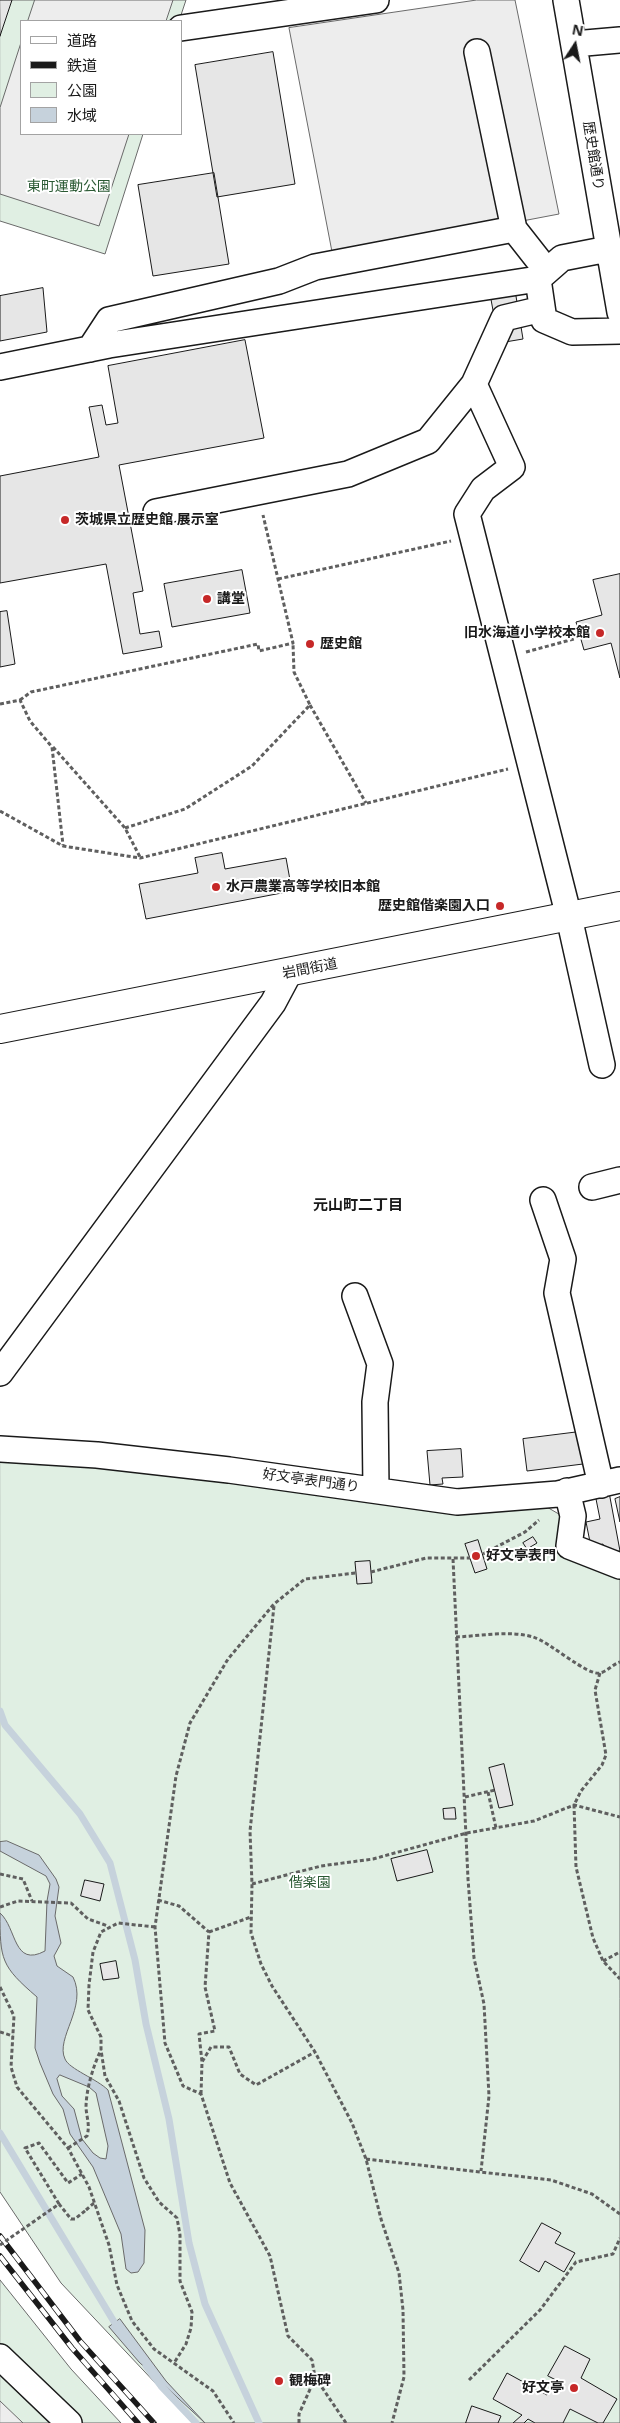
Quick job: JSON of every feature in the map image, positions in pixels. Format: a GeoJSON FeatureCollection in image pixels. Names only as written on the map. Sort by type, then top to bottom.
{"type":"FeatureCollection","features":[{"type":"Feature","properties":{"kind":"main road","name":"岩間街道"},"geometry":{"type":"LineString","coordinates":[[0,1029],[620,906]]}},
{"type":"Feature","properties":{"kind":"street"},"geometry":{"type":"LineString","coordinates":[[182,28],[376,0]]}},
{"type":"Feature","properties":{"kind":"street","name":"歴史館通り"},"geometry":{"type":"LineString","coordinates":[[566,0],[620,312]]}},
{"type":"Feature","properties":{"kind":"street"},"geometry":{"type":"LineString","coordinates":[[574,44],[620,40]]}},
{"type":"Feature","properties":{"kind":"street"},"geometry":{"type":"LineString","coordinates":[[477,52],[514,229],[542,275],[542,309],[544,320],[572,332],[620,331]]}},
{"type":"Feature","properties":{"kind":"street"},"geometry":{"type":"LineString","coordinates":[[90,348],[109,320],[279,281],[315,267],[514,229]]}},
{"type":"Feature","properties":{"kind":"street"},"geometry":{"type":"LineString","coordinates":[[0,367],[90,348],[542,275],[562,258],[608,249]]}},
{"type":"Feature","properties":{"kind":"street"},"geometry":{"type":"LineString","coordinates":[[156,512],[348,474],[428,441],[474,384],[504,318],[542,309]]}},
{"type":"Feature","properties":{"kind":"street"},"geometry":{"type":"LineString","coordinates":[[474,384],[512,467],[483,489],[467,514],[569,917],[602,1066]]}},
{"type":"Feature","properties":{"kind":"street"},"geometry":{"type":"LineString","coordinates":[[0,1373],[273,1003],[289,973]]}},
{"type":"Feature","properties":{"kind":"street"},"geometry":{"type":"LineString","coordinates":[[592,1186],[620,1180]]}},
{"type":"Feature","properties":{"kind":"street"},"geometry":{"type":"LineString","coordinates":[[543,1200],[563,1259],[557,1293],[611,1482]]}},
{"type":"Feature","properties":{"kind":"street"},"geometry":{"type":"LineString","coordinates":[[356,1296],[380,1364],[375,1402],[376,1490]]}},
{"type":"Feature","properties":{"kind":"street","name":"好文亭表門通り"},"geometry":{"type":"LineString","coordinates":[[0,1449],[97,1455],[457,1502],[558,1494],[611,1482]]}},
{"type":"Feature","properties":{"kind":"street"},"geometry":{"type":"LineString","coordinates":[[567,1491],[573,1516],[569,1546],[620,1566]]}},
{"type":"Feature","properties":{"kind":"street"},"geometry":{"type":"LineString","coordinates":[[0,2358],[69,2423]]}},
{"type":"Feature","properties":{"kind":"path"},"geometry":{"type":"LineString","coordinates":[[258,491],[292,643],[294,672],[310,705],[366,803]]}},
{"type":"Feature","properties":{"kind":"path"},"geometry":{"type":"LineString","coordinates":[[278,579],[473,536]]}},
{"type":"Feature","properties":{"kind":"path"},"geometry":{"type":"LineString","coordinates":[[503,658],[574,640]]}},
{"type":"Feature","properties":{"kind":"path"},"geometry":{"type":"LineString","coordinates":[[0,704],[20,700],[31,692],[258,644],[259,651],[292,643]]}},
{"type":"Feature","properties":{"kind":"path"},"geometry":{"type":"LineString","coordinates":[[20,700],[30,721],[125,828],[140,858]]}},
{"type":"Feature","properties":{"kind":"path"},"geometry":{"type":"LineString","coordinates":[[125,828],[185,809],[252,766],[310,705]]}},
{"type":"Feature","properties":{"kind":"path"},"geometry":{"type":"LineString","coordinates":[[52,747],[63,846]]}},
{"type":"Feature","properties":{"kind":"path"},"geometry":{"type":"LineString","coordinates":[[0,811],[63,846],[140,858],[530,764]]}},
{"type":"Feature","properties":{"kind":"path"},"geometry":{"type":"LineString","coordinates":[[483,1554],[525,1532],[552,1510],[567,1491]]}},
{"type":"Feature","properties":{"kind":"path"},"geometry":{"type":"LineString","coordinates":[[371,1572],[426,1558],[470,1558]]}},
{"type":"Feature","properties":{"kind":"path"},"geometry":{"type":"LineString","coordinates":[[453,1559],[468,1879],[474,1958],[484,2004],[489,2096],[481,2170]]}},
{"type":"Feature","properties":{"kind":"path"},"geometry":{"type":"LineString","coordinates":[[200,2094],[182,2086],[165,2042],[155,1927],[176,1776],[190,1723],[228,1659],[274,1604],[305,1579],[356,1573]]}},
{"type":"Feature","properties":{"kind":"path"},"geometry":{"type":"LineString","coordinates":[[274,1604],[250,1830],[251,1933],[261,1964],[285,2009],[316,2052],[352,2123],[366,2159],[381,2220],[399,2273],[403,2310],[404,2377],[392,2423]]}},
{"type":"Feature","properties":{"kind":"path"},"geometry":{"type":"LineString","coordinates":[[456,1638],[510,1634],[535,1637],[569,1657],[589,1673],[600,1673],[620,1662]]}},
{"type":"Feature","properties":{"kind":"path"},"geometry":{"type":"LineString","coordinates":[[600,1673],[594,1690],[606,1755],[602,1765],[580,1791],[574,1805],[576,1867],[593,1938],[604,1961],[620,1979]]}},
{"type":"Feature","properties":{"kind":"path"},"geometry":{"type":"LineString","coordinates":[[465,1797],[495,1790]]}},
{"type":"Feature","properties":{"kind":"path"},"geometry":{"type":"LineString","coordinates":[[488,1792],[496,1828]]}},
{"type":"Feature","properties":{"kind":"path"},"geometry":{"type":"LineString","coordinates":[[252,1884],[321,1866],[373,1858],[467,1833],[534,1821],[574,1805],[620,1817]]}},
{"type":"Feature","properties":{"kind":"path"},"geometry":{"type":"LineString","coordinates":[[0,1874],[23,1879],[32,1900]]}},
{"type":"Feature","properties":{"kind":"path"},"geometry":{"type":"LineString","coordinates":[[0,1907],[18,1901],[32,1900],[71,1903],[88,1919],[108,1926]]}},
{"type":"Feature","properties":{"kind":"path"},"geometry":{"type":"LineString","coordinates":[[158,1900],[180,1906],[208,1932]]}},
{"type":"Feature","properties":{"kind":"path"},"geometry":{"type":"LineString","coordinates":[[208,1932],[251,1917]]}},
{"type":"Feature","properties":{"kind":"path"},"geometry":{"type":"LineString","coordinates":[[155,1927],[118,1922],[108,1926],[101,1932],[93,1952],[88,2010],[93,2023],[100,2030],[105,2076],[119,2100],[144,2178],[159,2202],[177,2218],[180,2235],[180,2281],[192,2312],[191,2328],[186,2344],[174,2363]]}},
{"type":"Feature","properties":{"kind":"path"},"geometry":{"type":"LineString","coordinates":[[208,1932],[205,1987],[215,2031],[199,2034],[202,2062],[200,2094],[230,2183],[270,2256],[288,2336],[312,2360],[315,2377],[346,2423]]}},
{"type":"Feature","properties":{"kind":"path"},"geometry":{"type":"LineString","coordinates":[[604,1961],[620,1952]]}},
{"type":"Feature","properties":{"kind":"path"},"geometry":{"type":"LineString","coordinates":[[0,1987],[14,2016],[11,2067],[17,2087],[41,2113],[68,2148],[82,2174],[109,2245],[117,2285],[132,2321],[154,2349],[213,2391],[234,2423]]}},
{"type":"Feature","properties":{"kind":"path"},"geometry":{"type":"LineString","coordinates":[[0,2032],[13,2036]]}},
{"type":"Feature","properties":{"kind":"path"},"geometry":{"type":"LineString","coordinates":[[202,2062],[211,2047],[229,2047],[240,2074],[256,2085],[316,2052]]}},
{"type":"Feature","properties":{"kind":"path"},"geometry":{"type":"LineString","coordinates":[[68,2148],[87,2136],[89,2120],[86,2110],[89,2087],[95,2062],[101,2050]]}},
{"type":"Feature","properties":{"kind":"path"},"geometry":{"type":"LineString","coordinates":[[82,2174],[68,2183],[39,2143],[26,2148],[59,2204],[71,2219],[94,2203]]}},
{"type":"Feature","properties":{"kind":"path"},"geometry":{"type":"LineString","coordinates":[[366,2159],[481,2170],[561,2183],[592,2194],[620,2214]]}},
{"type":"Feature","properties":{"kind":"path"},"geometry":{"type":"LineString","coordinates":[[0,2245],[59,2204]]}},
{"type":"Feature","properties":{"kind":"path"},"geometry":{"type":"LineString","coordinates":[[469,2380],[540,2310],[576,2262],[612,2254],[620,2238]]}},
{"type":"Feature","properties":{"kind":"path"},"geometry":{"type":"LineString","coordinates":[[298,2423],[299,2414],[315,2377]]}},
{"type":"Feature","properties":{"kind":"green space","name":"東町運動公園"},"geometry":{"type":"Polygon","coordinates":[[[0,0],[186,0],[179,20],[20,20],[20,135],[143,135],[105,254],[0,221],[0,0]]]}},
{"type":"Feature","properties":{"kind":"green space","name":"偕楽園"},"geometry":{"type":"Polygon","coordinates":[[[0,1456],[540,1503],[569,1520],[561,1553],[620,1574],[620,2423],[193,2423],[61,2283],[0,2192],[0,1456]]]}},
{"type":"Feature","properties":{"kind":"green space"},"geometry":{"type":"Polygon","coordinates":[[[0,2280],[71,2369],[121,2423],[0,2423],[0,2280]]]}},
{"type":"Feature","properties":{"kind":"shaded area"},"geometry":{"type":"Polygon","coordinates":[[[35,0],[173,0],[166,20],[28,20],[35,0]]]}},
{"type":"Feature","properties":{"kind":"shaded area"},"geometry":{"type":"Polygon","coordinates":[[[477,0],[515,0],[559,214],[333,257],[289,28],[477,0]]]}},
{"type":"Feature","properties":{"kind":"shaded area"},"geometry":{"type":"Polygon","coordinates":[[[20,46],[20,135],[129,135],[99,226],[0,194],[0,108],[20,46]]]}},
{"type":"Feature","properties":{"kind":"shaded area"},"geometry":{"type":"Polygon","coordinates":[[[0,2401],[23,2423],[0,2423],[0,2401]]]}},
{"type":"Feature","properties":{"kind":"water"},"geometry":{"type":"Polygon","coordinates":[[[7,1841],[39,1855],[56,1879],[59,1887],[55,1916],[61,1943],[54,1956],[57,1966],[73,1977],[77,1988],[77,2000],[63,2051],[65,2059],[72,2067],[108,2090],[145,2230],[144,2263],[138,2272],[131,2273],[126,2269],[121,2234],[93,2167],[70,2134],[63,2109],[53,2094],[40,2063],[35,2048],[37,1997],[9,1969],[2,1952],[0,1913],[6,1920],[21,1950],[27,1954],[35,1955],[45,1951],[47,1901],[50,1884],[46,1876],[0,1851],[0,1842],[7,1841]],[[60,2075],[57,2079],[62,2096],[74,2109],[82,2139],[93,2153],[100,2158],[106,2159],[108,2146],[96,2093],[89,2087],[60,2075]]]}},
{"type":"Feature","properties":{"kind":"water"},"geometry":{"type":"Polygon","coordinates":[[[120,2319],[166,2381],[205,2423],[139,2362],[109,2327],[120,2319]]]}},
{"type":"Feature","properties":{"kind":"building"},"geometry":{"type":"Polygon","coordinates":[[[0,0],[12,0],[0,36],[0,0]]]}},
{"type":"Feature","properties":{"kind":"building"},"geometry":{"type":"Polygon","coordinates":[[[273,52],[295,184],[217,197],[195,65],[273,52]]]}},
{"type":"Feature","properties":{"kind":"building"},"geometry":{"type":"Polygon","coordinates":[[[214,173],[229,264],[153,276],[138,185],[214,173]]]}},
{"type":"Feature","properties":{"kind":"building"},"geometry":{"type":"Polygon","coordinates":[[[43,288],[47,332],[0,341],[0,296],[43,288]]]}},
{"type":"Feature","properties":{"kind":"building"},"geometry":{"type":"Polygon","coordinates":[[[515,290],[523,339],[499,343],[490,294],[515,290]]]}},
{"type":"Feature","properties":{"kind":"building","name":"茨城県立歴史館 展示室"},"geometry":{"type":"Polygon","coordinates":[[[245,340],[264,438],[119,465],[143,591],[133,593],[140,634],[159,631],[162,647],[123,654],[106,564],[0,583],[0,476],[99,457],[89,407],[102,405],[106,425],[118,423],[108,366],[245,340]]]}},
{"type":"Feature","properties":{"kind":"building","name":"講堂"},"geometry":{"type":"Polygon","coordinates":[[[242,570],[250,613],[172,627],[164,584],[242,570]]]}},
{"type":"Feature","properties":{"kind":"building","name":"旧水海道小学校本館"},"geometry":{"type":"Polygon","coordinates":[[[620,574],[620,678],[611,643],[584,650],[576,622],[602,615],[593,580],[620,574]]]}},
{"type":"Feature","properties":{"kind":"building"},"geometry":{"type":"Polygon","coordinates":[[[7,611],[15,664],[0,667],[0,612],[7,611]]]}},
{"type":"Feature","properties":{"kind":"building","name":"水戸農業高等学校旧本館"},"geometry":{"type":"Polygon","coordinates":[[[222,853],[225,869],[286,858],[292,891],[146,919],[139,884],[198,873],[195,858],[222,853]]]}},
{"type":"Feature","properties":{"kind":"building"},"geometry":{"type":"Polygon","coordinates":[[[579,1432],[583,1464],[527,1471],[523,1439],[579,1432]]]}},
{"type":"Feature","properties":{"kind":"building"},"geometry":{"type":"Polygon","coordinates":[[[461,1449],[463,1477],[442,1478],[443,1484],[430,1485],[427,1451],[461,1449]]]}},
{"type":"Feature","properties":{"kind":"building"},"geometry":{"type":"Polygon","coordinates":[[[609,1492],[620,1551],[604,1554],[603,1544],[591,1547],[586,1522],[600,1519],[595,1494],[609,1492]]]}},
{"type":"Feature","properties":{"kind":"building"},"geometry":{"type":"Polygon","coordinates":[[[620,1497],[620,1522],[615,1499],[620,1497]]]}},
{"type":"Feature","properties":{"kind":"building"},"geometry":{"type":"Polygon","coordinates":[[[533,1537],[537,1543],[527,1549],[523,1543],[533,1537]]]}},
{"type":"Feature","properties":{"kind":"building","name":"好文亭表門"},"geometry":{"type":"Polygon","coordinates":[[[478,1540],[487,1569],[475,1573],[465,1544],[478,1540]]]}},
{"type":"Feature","properties":{"kind":"building"},"geometry":{"type":"Polygon","coordinates":[[[370,1561],[372,1583],[357,1584],[355,1562],[370,1561]]]}},
{"type":"Feature","properties":{"kind":"building"},"geometry":{"type":"Polygon","coordinates":[[[504,1764],[513,1805],[499,1808],[489,1768],[504,1764]]]}},
{"type":"Feature","properties":{"kind":"building"},"geometry":{"type":"Polygon","coordinates":[[[455,1808],[456,1819],[444,1819],[443,1809],[455,1808]]]}},
{"type":"Feature","properties":{"kind":"building"},"geometry":{"type":"Polygon","coordinates":[[[427,1850],[433,1872],[397,1881],[391,1859],[427,1850]]]}},
{"type":"Feature","properties":{"kind":"building"},"geometry":{"type":"Polygon","coordinates":[[[85,1880],[104,1884],[100,1901],[81,1896],[85,1880]]]}},
{"type":"Feature","properties":{"kind":"building"},"geometry":{"type":"Polygon","coordinates":[[[116,1961],[119,1978],[103,1980],[100,1964],[116,1961]]]}},
{"type":"Feature","properties":{"kind":"building"},"geometry":{"type":"Polygon","coordinates":[[[542,2223],[561,2233],[555,2243],[575,2253],[564,2272],[545,2261],[539,2272],[520,2261],[542,2223]]]}},
{"type":"Feature","properties":{"kind":"building","name":"好文亭"},"geometry":{"type":"Polygon","coordinates":[[[565,2346],[590,2359],[581,2378],[617,2399],[603,2423],[598,2423],[570,2409],[563,2423],[535,2423],[528,2419],[524,2423],[513,2423],[522,2415],[493,2399],[507,2373],[547,2395],[556,2380],[548,2376],[565,2346]]]}},
{"type":"Feature","properties":{"kind":"building","name":"好文亭"},"geometry":{"type":"Polygon","coordinates":[[[472,2406],[501,2416],[498,2423],[466,2423],[472,2406]]]}},
{"type":"Feature","properties":{"kind":"waterway"},"geometry":{"type":"LineString","coordinates":[[0,1711],[5,1725],[80,1814],[110,1863],[135,1960],[146,2024],[169,2119],[189,2243],[205,2304],[259,2423]]}},
{"type":"Feature","properties":{"kind":"waterway"},"geometry":{"type":"LineString","coordinates":[[0,2133],[119,2330]]}},
{"type":"Feature","properties":{"kind":"waterway"},"geometry":{"type":"LineString","coordinates":[[146,2366],[161,2386],[196,2423]]}},
{"type":"Feature","properties":{"kind":"railway"},"geometry":{"type":"LineString","coordinates":[[0,2236],[80,2341],[154,2423]]}},
{"type":"Feature","properties":{"kind":"railway"},"geometry":{"type":"LineString","coordinates":[[0,2256],[72,2348],[138,2423]]}},
{"type":"Feature","properties":{"kind":"place","name":"茨城県立歴史館 展示室"},"geometry":{"type":"Point","coordinates":[65,520]}},
{"type":"Feature","properties":{"kind":"place","name":"講堂"},"geometry":{"type":"Point","coordinates":[207,599]}},
{"type":"Feature","properties":{"kind":"place","name":"旧水海道小学校本館"},"geometry":{"type":"Point","coordinates":[600,633]}},
{"type":"Feature","properties":{"kind":"place","name":"歴史館"},"geometry":{"type":"Point","coordinates":[310,644]}},
{"type":"Feature","properties":{"kind":"place","name":"水戸農業高等学校旧本館"},"geometry":{"type":"Point","coordinates":[216,887]}},
{"type":"Feature","properties":{"kind":"place","name":"歴史館偕楽園入口"},"geometry":{"type":"Point","coordinates":[500,906]}},
{"type":"Feature","properties":{"kind":"place","name":"好文亭表門"},"geometry":{"type":"Point","coordinates":[476,1556]}},
{"type":"Feature","properties":{"kind":"place","name":"観梅碑"},"geometry":{"type":"Point","coordinates":[279,2381]}},
{"type":"Feature","properties":{"kind":"place","name":"好文亭"},"geometry":{"type":"Point","coordinates":[574,2388]}},
{"type":"Feature","properties":{"kind":"district","name":"元山町二丁目"},"geometry":{"type":"Point","coordinates":[358,1206]}}]}
